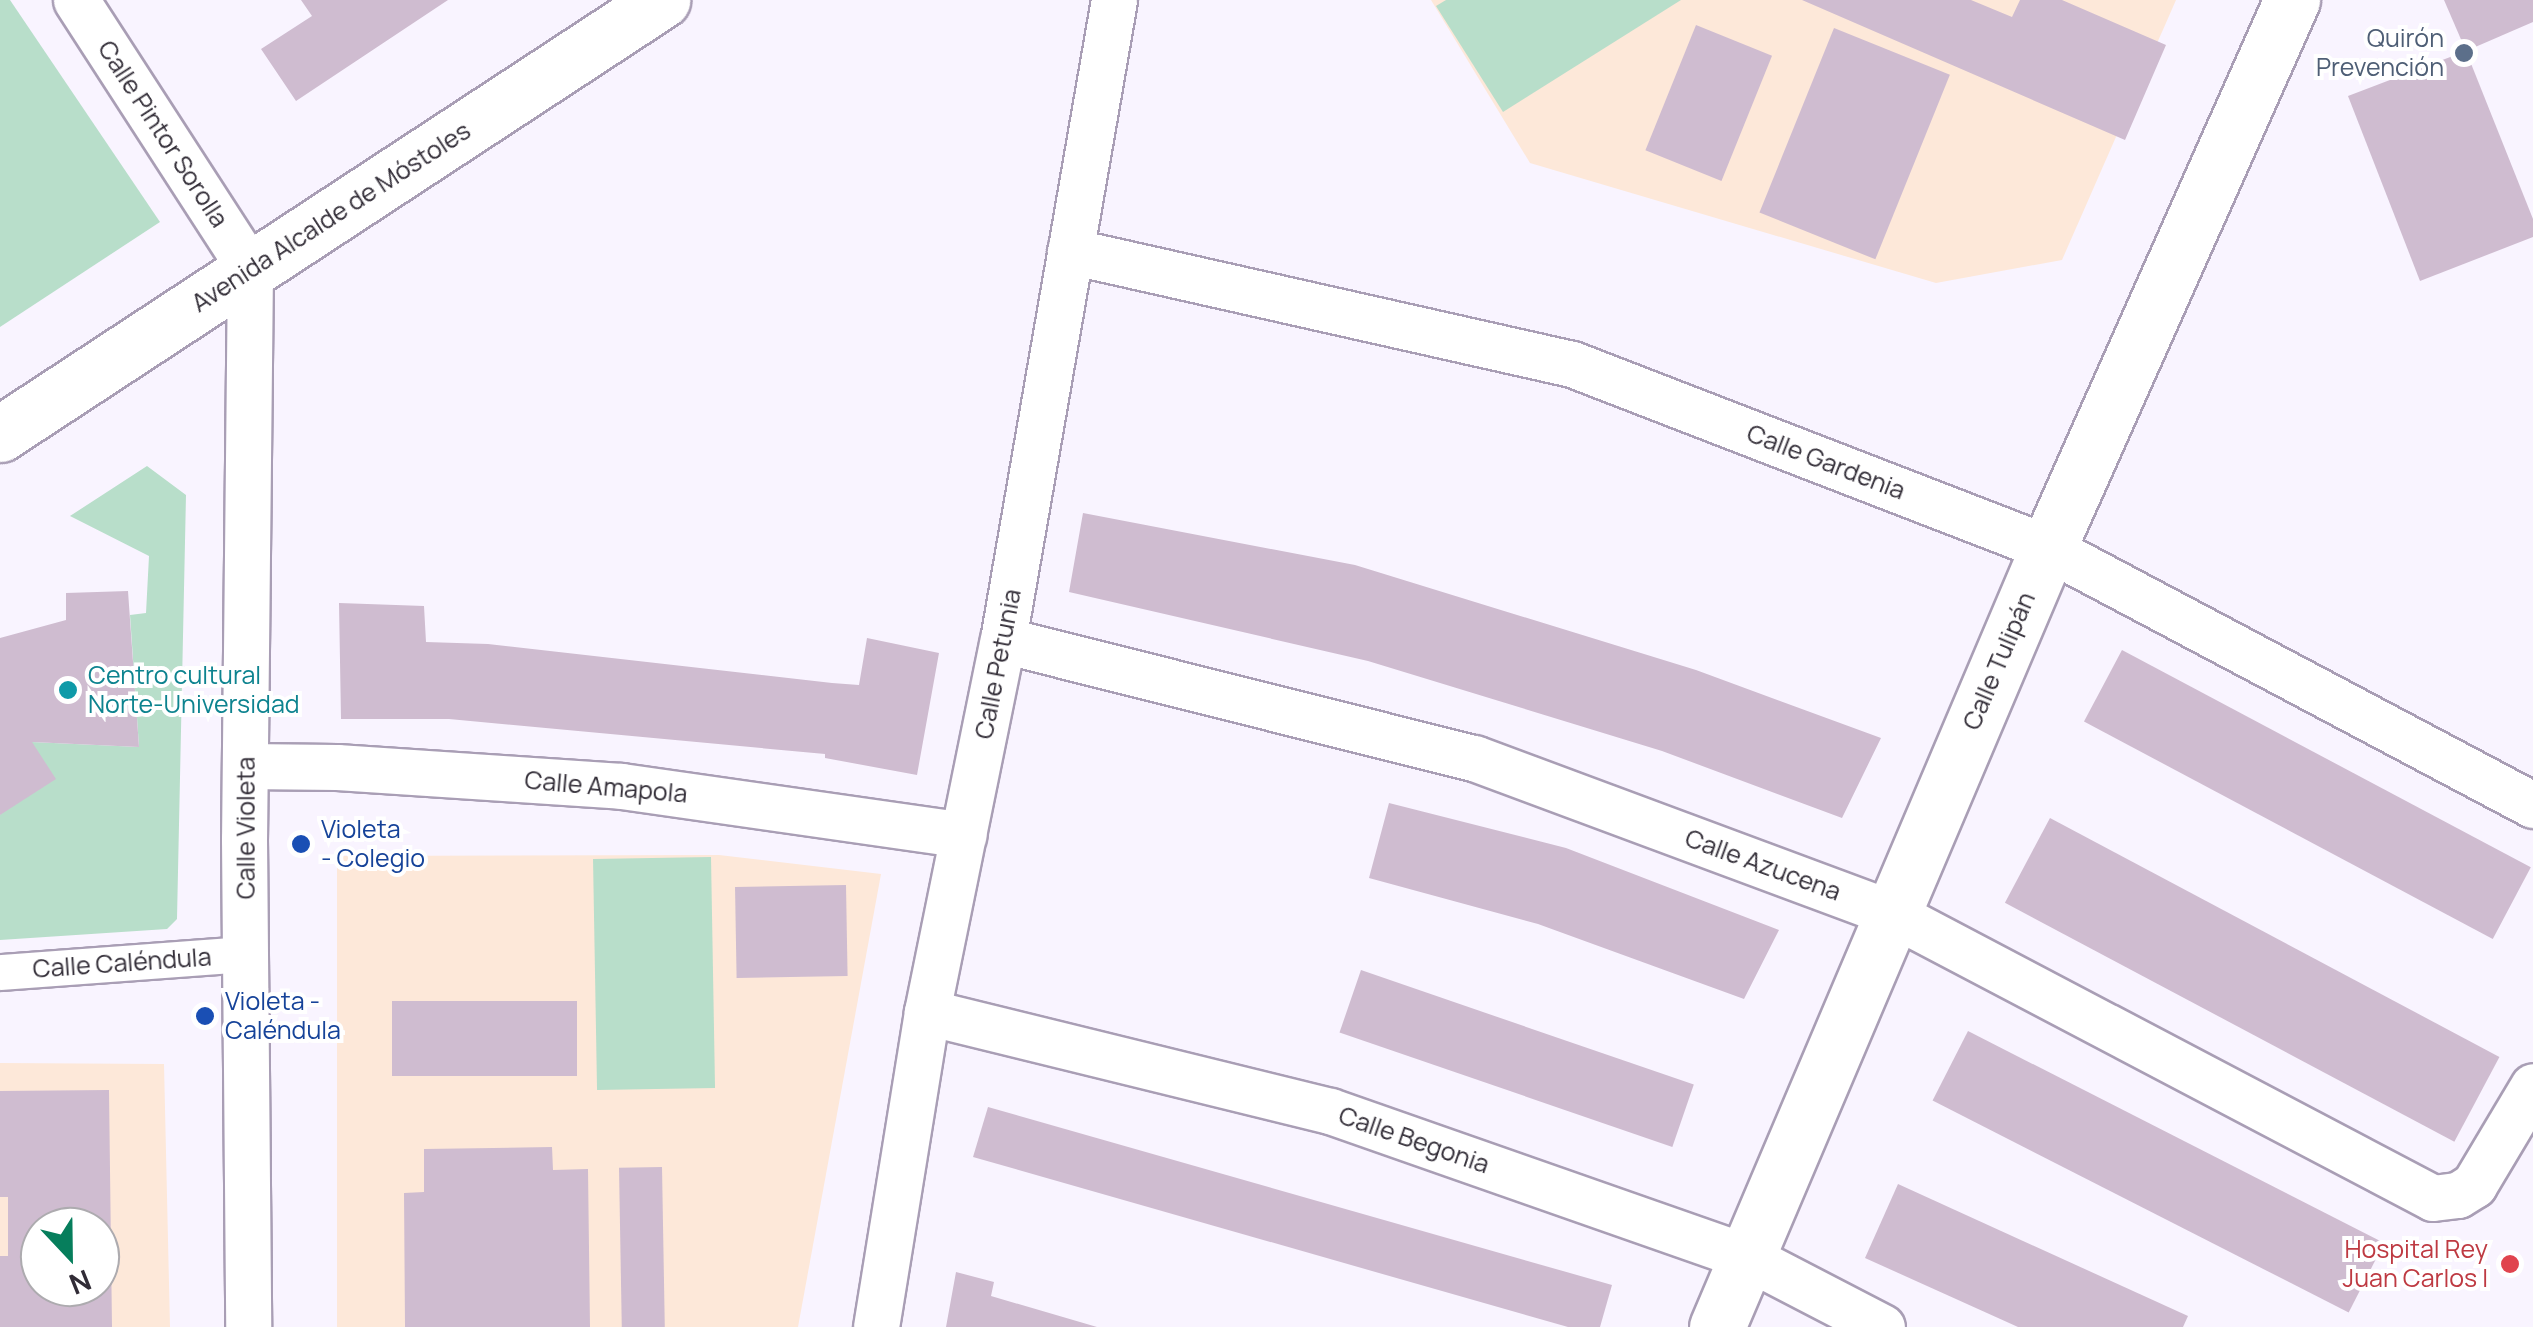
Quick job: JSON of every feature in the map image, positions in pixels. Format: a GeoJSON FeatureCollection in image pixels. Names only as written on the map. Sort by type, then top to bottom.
{"type":"FeatureCollection","features":[{"type":"Feature","properties":{"kind":"street","name":"Calle Pintor Sorolla"},"geometry":{"type":"LineString","coordinates":[[76,0],[250,269]]}},
{"type":"Feature","properties":{"kind":"street","name":"Avenida Alcalde de Móstoles"},"geometry":{"type":"LineString","coordinates":[[0,434],[662,0]]}},
{"type":"Feature","properties":{"kind":"street","name":"Calle Petunia"},"geometry":{"type":"LineString","coordinates":[[876,1327],[927,1012],[1003,640],[1114,0]]}},
{"type":"Feature","properties":{"kind":"street","name":"Calle Tulipán"},"geometry":{"type":"LineString","coordinates":[[1717,1327],[2048,548],[2292,0]]}},
{"type":"Feature","properties":{"kind":"street","name":"Calle Gardenia"},"geometry":{"type":"LineString","coordinates":[[1070,251],[1572,364],[2048,548],[2533,805]]}},
{"type":"Feature","properties":{"kind":"street","name":"Calle Violeta"},"geometry":{"type":"LineString","coordinates":[[248,1327],[244,954],[250,269]]}},
{"type":"Feature","properties":{"kind":"street","name":"Calle Azucena"},"geometry":{"type":"LineString","coordinates":[[1003,640],[1474,758],[1892,913],[2433,1198],[2458,1195],[2474,1185],[2533,1086]]}},
{"type":"Feature","properties":{"kind":"street","name":"Calle Amapola"},"geometry":{"type":"LineString","coordinates":[[245,766],[338,767],[622,786],[964,835]]}},
{"type":"Feature","properties":{"kind":"street","name":"Calle Caléndula"},"geometry":{"type":"LineString","coordinates":[[0,972],[244,954]]}},
{"type":"Feature","properties":{"kind":"street","name":"Calle Begonia"},"geometry":{"type":"LineString","coordinates":[[927,1012],[1330,1111],[1747,1256],[1882,1327]]}},
{"type":"Feature","properties":{"kind":"shaded area"},"geometry":{"type":"Polygon","coordinates":[[[1431,0],[2176,0],[2062,260],[1936,283],[1530,163],[1431,0]]]}},
{"type":"Feature","properties":{"kind":"shaded area"},"geometry":{"type":"Polygon","coordinates":[[[719,855],[881,874],[798,1327],[337,1327],[337,856],[719,855]]]}},
{"type":"Feature","properties":{"kind":"shaded area"},"geometry":{"type":"Polygon","coordinates":[[[0,1063],[164,1064],[170,1327],[0,1327],[0,1063]]]}},
{"type":"Feature","properties":{"kind":"green space"},"geometry":{"type":"Polygon","coordinates":[[[0,0],[10,0],[160,222],[0,327],[0,0]]]}},
{"type":"Feature","properties":{"kind":"green space"},"geometry":{"type":"Polygon","coordinates":[[[1446,0],[1681,0],[1503,112],[1436,6],[1446,0]]]}},
{"type":"Feature","properties":{"kind":"green space"},"geometry":{"type":"Polygon","coordinates":[[[147,466],[186,495],[177,919],[167,929],[0,940],[0,815],[32,742],[139,747],[130,615],[146,613],[149,556],[70,516],[147,466]]]}},
{"type":"Feature","properties":{"kind":"green space"},"geometry":{"type":"Polygon","coordinates":[[[711,857],[715,1088],[597,1090],[593,859],[711,857]]]}},
{"type":"Feature","properties":{"kind":"building"},"geometry":{"type":"Polygon","coordinates":[[[301,0],[448,0],[296,101],[261,49],[312,16],[301,0]]]}},
{"type":"Feature","properties":{"kind":"building"},"geometry":{"type":"Polygon","coordinates":[[[1802,0],[1971,0],[2012,17],[2020,0],[2062,0],[2166,45],[2125,140],[1802,0]]]}},
{"type":"Feature","properties":{"kind":"building"},"geometry":{"type":"Polygon","coordinates":[[[2444,0],[2533,0],[2533,22],[2466,51],[2444,0]]]}},
{"type":"Feature","properties":{"kind":"building"},"geometry":{"type":"Polygon","coordinates":[[[1696,25],[1772,56],[1721,181],[1645,150],[1696,25]]]}},
{"type":"Feature","properties":{"kind":"building"},"geometry":{"type":"Polygon","coordinates":[[[1834,28],[1950,75],[1875,259],[1759,213],[1834,28]]]}},
{"type":"Feature","properties":{"kind":"building"},"geometry":{"type":"Polygon","coordinates":[[[2466,51],[2533,219],[2533,237],[2420,281],[2348,96],[2466,51]]]}},
{"type":"Feature","properties":{"kind":"building"},"geometry":{"type":"Polygon","coordinates":[[[1083,513],[1355,565],[1696,670],[1881,738],[1842,818],[1662,751],[1368,661],[1069,592],[1083,513]]]}},
{"type":"Feature","properties":{"kind":"building","name":"Centro cultural Norte-Universidad"},"geometry":{"type":"Polygon","coordinates":[[[128,591],[139,747],[32,742],[56,779],[0,815],[0,638],[66,620],[66,593],[128,591]]]}},
{"type":"Feature","properties":{"kind":"building"},"geometry":{"type":"Polygon","coordinates":[[[339,603],[424,606],[426,642],[488,644],[832,683],[859,685],[867,638],[939,653],[917,775],[825,758],[825,754],[449,719],[341,719],[339,603]]]}},
{"type":"Feature","properties":{"kind":"building"},"geometry":{"type":"Polygon","coordinates":[[[2122,650],[2531,867],[2493,939],[2084,722],[2122,650]]]}},
{"type":"Feature","properties":{"kind":"building"},"geometry":{"type":"Polygon","coordinates":[[[1389,803],[1566,848],[1779,930],[1744,999],[1538,924],[1369,878],[1389,803]]]}},
{"type":"Feature","properties":{"kind":"building"},"geometry":{"type":"Polygon","coordinates":[[[2050,818],[2499,1057],[2454,1142],[2005,903],[2050,818]]]}},
{"type":"Feature","properties":{"kind":"building"},"geometry":{"type":"Polygon","coordinates":[[[846,885],[848,976],[737,978],[735,887],[846,885]]]}},
{"type":"Feature","properties":{"kind":"building"},"geometry":{"type":"Polygon","coordinates":[[[1361,970],[1694,1085],[1672,1147],[1340,1032],[1361,970]]]}},
{"type":"Feature","properties":{"kind":"building"},"geometry":{"type":"Polygon","coordinates":[[[392,1001],[577,1001],[577,1076],[392,1076],[392,1001]]]}},
{"type":"Feature","properties":{"kind":"building"},"geometry":{"type":"Polygon","coordinates":[[[1968,1031],[2384,1243],[2349,1313],[1933,1100],[1968,1031]]]}},
{"type":"Feature","properties":{"kind":"building"},"geometry":{"type":"Polygon","coordinates":[[[109,1090],[110,1207],[20,1207],[20,1307],[112,1307],[112,1327],[0,1327],[0,1256],[8,1256],[8,1197],[0,1197],[0,1091],[109,1090]]]}},
{"type":"Feature","properties":{"kind":"building"},"geometry":{"type":"Polygon","coordinates":[[[988,1107],[1612,1285],[1600,1327],[1568,1327],[973,1157],[988,1107]]]}},
{"type":"Feature","properties":{"kind":"building"},"geometry":{"type":"Polygon","coordinates":[[[552,1147],[553,1170],[588,1169],[590,1327],[405,1327],[404,1193],[424,1192],[424,1149],[552,1147]]]}},
{"type":"Feature","properties":{"kind":"building"},"geometry":{"type":"Polygon","coordinates":[[[662,1167],[665,1327],[622,1327],[619,1168],[662,1167]]]}},
{"type":"Feature","properties":{"kind":"building"},"geometry":{"type":"Polygon","coordinates":[[[1898,1184],[2188,1316],[2183,1327],[2018,1327],[1865,1258],[1898,1184]]]}},
{"type":"Feature","properties":{"kind":"building"},"geometry":{"type":"Polygon","coordinates":[[[956,1272],[994,1282],[991,1296],[1097,1327],[946,1327],[956,1272]]]}},
{"type":"Feature","properties":{"kind":"place","name":"Quirón Prevención"},"geometry":{"type":"Point","coordinates":[2464,53]}},
{"type":"Feature","properties":{"kind":"place","name":"Centro cultural Norte-Universidad"},"geometry":{"type":"Point","coordinates":[68,690]}},
{"type":"Feature","properties":{"kind":"place","name":"Violeta - Colegio"},"geometry":{"type":"Point","coordinates":[301,844]}},
{"type":"Feature","properties":{"kind":"place","name":"Violeta - Caléndula"},"geometry":{"type":"Point","coordinates":[205,1016]}},
{"type":"Feature","properties":{"kind":"place","name":"Hospital Rey Juan Carlos I"},"geometry":{"type":"Point","coordinates":[2510,1264]}}]}
